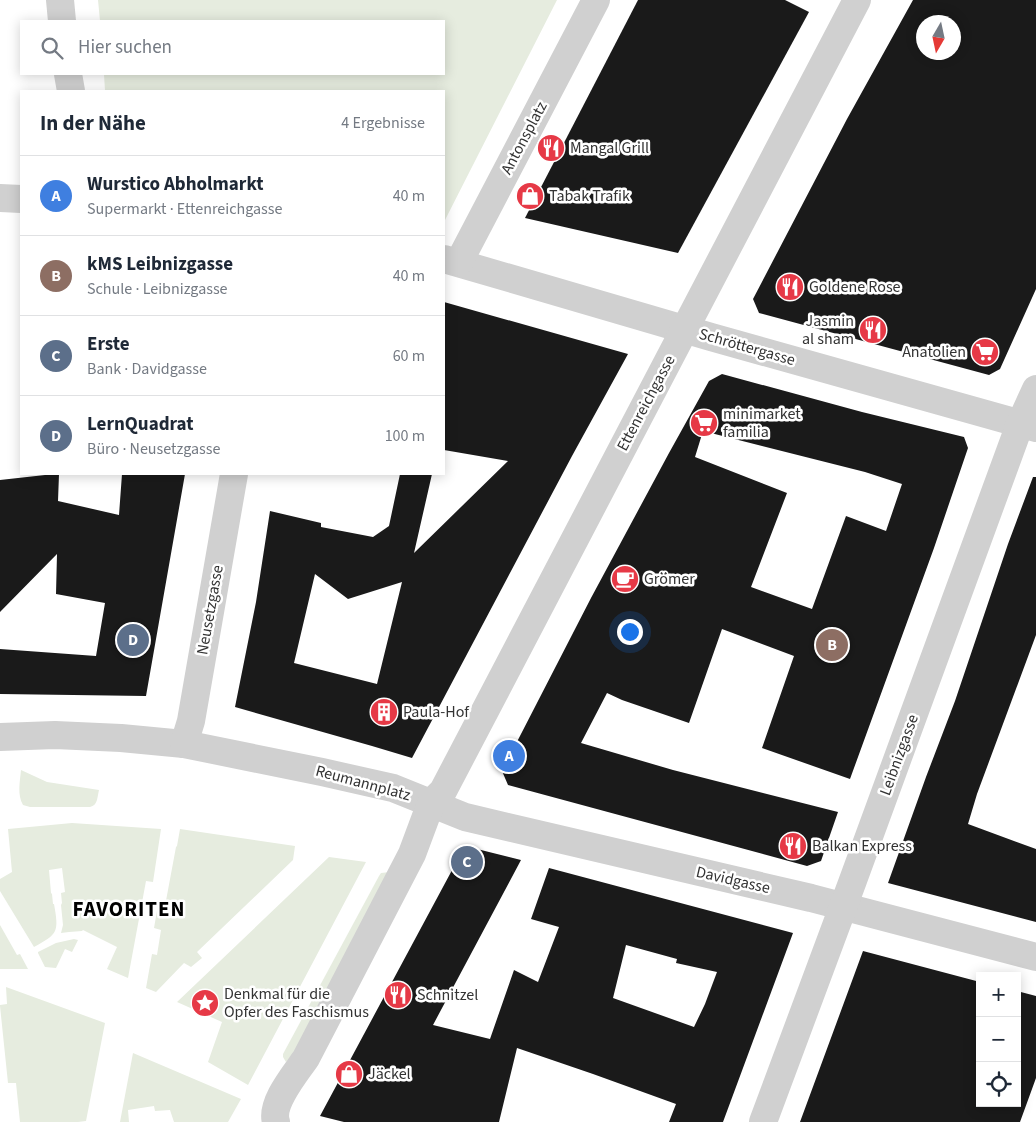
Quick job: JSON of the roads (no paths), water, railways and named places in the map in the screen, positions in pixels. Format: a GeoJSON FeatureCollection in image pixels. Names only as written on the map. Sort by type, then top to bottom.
{"type":"FeatureCollection","features":[{"type":"Feature","properties":{"kind":"street"},"geometry":{"type":"LineString","coordinates":[[60,0],[62,20]]}},
{"type":"Feature","properties":{"kind":"street","name":"Antonsplatz"},"geometry":{"type":"LineString","coordinates":[[451,261],[596,0]]}},
{"type":"Feature","properties":{"kind":"street","name":"Ettenreichgasse"},"geometry":{"type":"LineString","coordinates":[[431,803],[443,791],[857,0]]}},
{"type":"Feature","properties":{"kind":"street"},"geometry":{"type":"LineString","coordinates":[[68,75],[71,90]]}},
{"type":"Feature","properties":{"kind":"street"},"geometry":{"type":"LineString","coordinates":[[0,198],[20,199]]}},
{"type":"Feature","properties":{"kind":"street","name":"Schröttergasse"},"geometry":{"type":"LineString","coordinates":[[451,261],[1028,426]]}},
{"type":"Feature","properties":{"kind":"street","name":"Leibnizgasse"},"geometry":{"type":"LineString","coordinates":[[763,1122],[843,906],[1028,426],[1036,389]]}},
{"type":"Feature","properties":{"kind":"street","name":"Neusetzgasse"},"geometry":{"type":"LineString","coordinates":[[184,744],[192,722],[234,475]]}},
{"type":"Feature","properties":{"kind":"street","name":"Reumannplatz"},"geometry":{"type":"LineString","coordinates":[[0,736],[55,735],[121,738],[184,744],[393,788],[431,803],[412,854],[306,1058],[286,1086],[276,1107],[276,1122]]}},
{"type":"Feature","properties":{"kind":"street","name":"Davidgasse"},"geometry":{"type":"LineString","coordinates":[[431,803],[465,817],[843,906],[1036,957]]}},
{"type":"Feature","properties":{"kind":"place","name":"Mangal Grill"},"geometry":{"type":"Point","coordinates":[551,148]}},
{"type":"Feature","properties":{"kind":"place","name":"Tabak Trafik"},"geometry":{"type":"Point","coordinates":[530,196]}},
{"type":"Feature","properties":{"kind":"place","name":"Goldene Rose"},"geometry":{"type":"Point","coordinates":[790,287]}},
{"type":"Feature","properties":{"kind":"place","name":"Jasmin al sham"},"geometry":{"type":"Point","coordinates":[873,330]}},
{"type":"Feature","properties":{"kind":"place","name":"Anatolien"},"geometry":{"type":"Point","coordinates":[985,352]}},
{"type":"Feature","properties":{"kind":"place","name":"minimarket familia"},"geometry":{"type":"Point","coordinates":[704,423]}},
{"type":"Feature","properties":{"kind":"place","name":"Grömer"},"geometry":{"type":"Point","coordinates":[625,579]}},
{"type":"Feature","properties":{"kind":"place","name":"LernQuadrat"},"geometry":{"type":"Point","coordinates":[133,640]}},
{"type":"Feature","properties":{"kind":"place","name":"kMS Leibnizgasse"},"geometry":{"type":"Point","coordinates":[832,645]}},
{"type":"Feature","properties":{"kind":"place","name":"Paula-Hof"},"geometry":{"type":"Point","coordinates":[384,712]}},
{"type":"Feature","properties":{"kind":"place","name":"Wurstico Abholmarkt"},"geometry":{"type":"Point","coordinates":[509,756]}},
{"type":"Feature","properties":{"kind":"place","name":"Balkan Express"},"geometry":{"type":"Point","coordinates":[793,846]}},
{"type":"Feature","properties":{"kind":"place","name":"Erste"},"geometry":{"type":"Point","coordinates":[467,862]}},
{"type":"Feature","properties":{"kind":"place","name":"Schnitzel"},"geometry":{"type":"Point","coordinates":[398,995]}},
{"type":"Feature","properties":{"kind":"place","name":"Denkmal für die Opfer des Faschismus"},"geometry":{"type":"Point","coordinates":[205,1003]}},
{"type":"Feature","properties":{"kind":"place","name":"Jäckel"},"geometry":{"type":"Point","coordinates":[349,1074]}},
{"type":"Feature","properties":{"kind":"district","name":"FAVORITEN"},"geometry":{"type":"Point","coordinates":[129,909]}}]}
